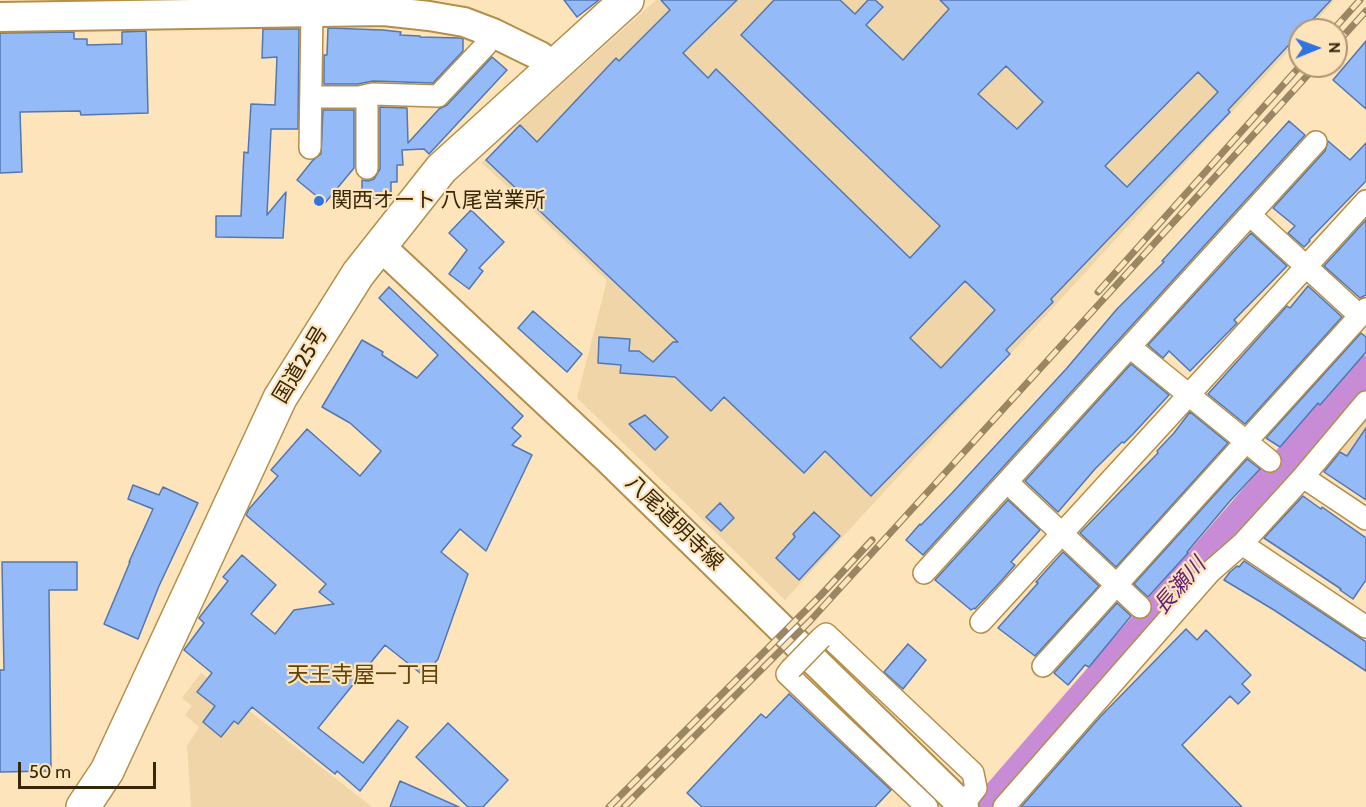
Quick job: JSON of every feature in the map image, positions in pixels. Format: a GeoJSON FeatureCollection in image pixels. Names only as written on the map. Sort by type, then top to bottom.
{"type":"FeatureCollection","features":[{"type":"Feature","properties":{"kind":"highway","name":"国道25号"},"geometry":{"type":"LineString","coordinates":[[83,807],[107,771],[280,398],[358,274],[441,169],[627,0]]}},
{"type":"Feature","properties":{"kind":"main road"},"geometry":{"type":"LineString","coordinates":[[0,17],[169,7],[234,6],[312,12],[384,11],[464,22],[493,33],[540,56],[551,67]]}},
{"type":"Feature","properties":{"kind":"main road","name":"八尾道明寺線"},"geometry":{"type":"LineString","coordinates":[[379,245],[609,459],[963,806]]}},
{"type":"Feature","properties":{"kind":"street"},"geometry":{"type":"LineString","coordinates":[[310,148],[312,12]]}},
{"type":"Feature","properties":{"kind":"street"},"geometry":{"type":"LineString","coordinates":[[311,97],[438,96],[486,45],[493,33]]}},
{"type":"Feature","properties":{"kind":"street"},"geometry":{"type":"LineString","coordinates":[[367,95],[367,168]]}},
{"type":"Feature","properties":{"kind":"street"},"geometry":{"type":"LineString","coordinates":[[924,573],[1316,142]]}},
{"type":"Feature","properties":{"kind":"street"},"geometry":{"type":"LineString","coordinates":[[981,622],[1366,201]]}},
{"type":"Feature","properties":{"kind":"street"},"geometry":{"type":"LineString","coordinates":[[1043,666],[1363,312],[1305,267],[1250,215]]}},
{"type":"Feature","properties":{"kind":"street"},"geometry":{"type":"LineString","coordinates":[[1130,347],[1270,461]]}},
{"type":"Feature","properties":{"kind":"street"},"geometry":{"type":"LineString","coordinates":[[1004,807],[1210,572],[1242,544],[1303,477],[1366,402]]}},
{"type":"Feature","properties":{"kind":"street"},"geometry":{"type":"LineString","coordinates":[[1303,477],[1366,519]]}},
{"type":"Feature","properties":{"kind":"street"},"geometry":{"type":"LineString","coordinates":[[1007,482],[1140,607]]}},
{"type":"Feature","properties":{"kind":"street"},"geometry":{"type":"LineString","coordinates":[[1242,544],[1366,627]]}},
{"type":"Feature","properties":{"kind":"street"},"geometry":{"type":"LineString","coordinates":[[927,807],[787,674],[826,634],[973,773],[976,788],[963,806]]}},
{"type":"Feature","properties":{"kind":"shaded area"},"geometry":{"type":"Polygon","coordinates":[[[656,0],[1334,0],[1319,18],[1288,18],[1288,51],[785,600],[577,398],[607,280],[482,163],[526,116],[656,0]]]}},
{"type":"Feature","properties":{"kind":"shaded area"},"geometry":{"type":"Polygon","coordinates":[[[1366,415],[1366,467],[1338,448],[1366,415]]]}},
{"type":"Feature","properties":{"kind":"shaded area"},"geometry":{"type":"Polygon","coordinates":[[[201,673],[372,807],[191,807],[187,746],[199,727],[185,715],[192,706],[182,698],[201,673]]]}},
{"type":"Feature","properties":{"kind":"building"},"geometry":{"type":"Polygon","coordinates":[[[564,0],[599,0],[577,17],[564,0]]]}},
{"type":"Feature","properties":{"kind":"building"},"geometry":{"type":"Polygon","coordinates":[[[661,0],[737,0],[683,53],[708,78],[716,69],[910,258],[940,226],[741,35],[774,0],[840,0],[855,14],[868,0],[875,0],[883,7],[866,25],[903,60],[949,9],[940,0],[1331,0],[1314,18],[1288,18],[1288,46],[1228,110],[1230,112],[1051,299],[1053,302],[1006,350],[1010,354],[871,496],[825,451],[804,473],[724,397],[711,411],[675,377],[620,373],[621,365],[598,363],[599,337],[630,339],[629,351],[639,351],[653,362],[673,342],[678,342],[486,160],[520,125],[537,142],[616,58],[619,61],[670,10],[661,0]],[[1006,66],[978,94],[1017,129],[1043,102],[1006,66]],[[1198,72],[1105,166],[1127,187],[1218,92],[1198,72]],[[965,281],[910,338],[941,368],[995,310],[965,281]]]}},
{"type":"Feature","properties":{"kind":"building"},"geometry":{"type":"Polygon","coordinates":[[[328,28],[383,30],[401,32],[400,35],[461,38],[463,39],[463,51],[433,83],[373,81],[358,84],[324,84],[324,55],[327,55],[328,28]]]}},
{"type":"Feature","properties":{"kind":"building"},"geometry":{"type":"Polygon","coordinates":[[[263,29],[299,29],[298,129],[271,129],[267,215],[286,192],[283,238],[216,237],[216,216],[241,216],[244,152],[248,153],[251,104],[275,105],[277,57],[262,58],[263,29]]]}},
{"type":"Feature","properties":{"kind":"building"},"geometry":{"type":"Polygon","coordinates":[[[146,31],[148,113],[81,115],[80,111],[20,112],[22,172],[0,173],[0,33],[74,32],[74,39],[87,39],[87,45],[122,44],[122,32],[146,31]]]}},
{"type":"Feature","properties":{"kind":"building"},"geometry":{"type":"Polygon","coordinates":[[[1366,41],[1366,109],[1333,80],[1348,78],[1348,62],[1366,41]]]}},
{"type":"Feature","properties":{"kind":"building"},"geometry":{"type":"Polygon","coordinates":[[[492,57],[507,70],[429,154],[424,149],[402,150],[403,165],[397,165],[397,182],[391,182],[391,198],[362,198],[362,180],[374,179],[380,169],[380,107],[407,108],[408,143],[492,57]]]}},
{"type":"Feature","properties":{"kind":"building"},"geometry":{"type":"Polygon","coordinates":[[[323,110],[354,110],[354,168],[325,203],[297,180],[313,160],[321,154],[323,110]]]}},
{"type":"Feature","properties":{"kind":"building"},"geometry":{"type":"Polygon","coordinates":[[[1289,121],[1305,135],[923,555],[906,540],[1067,368],[1117,309],[1164,262],[1162,261],[1289,121]]]}},
{"type":"Feature","properties":{"kind":"building"},"geometry":{"type":"Polygon","coordinates":[[[1328,141],[1350,160],[1366,143],[1366,181],[1304,247],[1288,233],[1295,226],[1273,208],[1325,151],[1328,141]]]}},
{"type":"Feature","properties":{"kind":"building"},"geometry":{"type":"Polygon","coordinates":[[[471,210],[504,242],[479,268],[483,271],[469,289],[449,274],[467,250],[449,233],[471,210]]]}},
{"type":"Feature","properties":{"kind":"building"},"geometry":{"type":"Polygon","coordinates":[[[1366,220],[1366,295],[1360,298],[1324,266],[1366,220]]]}},
{"type":"Feature","properties":{"kind":"building"},"geometry":{"type":"Polygon","coordinates":[[[1251,233],[1287,266],[1234,320],[1237,323],[1190,371],[1169,351],[1163,358],[1148,345],[1251,233]]]}},
{"type":"Feature","properties":{"kind":"building"},"geometry":{"type":"Polygon","coordinates":[[[1308,286],[1342,317],[1245,424],[1208,394],[1287,306],[1290,308],[1308,286]]]}},
{"type":"Feature","properties":{"kind":"building"},"geometry":{"type":"Polygon","coordinates":[[[389,287],[523,416],[512,428],[521,436],[512,445],[532,455],[486,551],[460,529],[441,552],[468,574],[438,659],[424,676],[385,645],[318,728],[363,763],[398,720],[408,727],[360,791],[337,771],[335,774],[252,707],[238,724],[234,721],[221,737],[203,722],[215,706],[197,692],[212,673],[184,650],[204,623],[199,618],[228,581],[223,577],[242,555],[276,585],[251,614],[275,634],[294,610],[334,604],[319,592],[326,584],[246,515],[278,476],[271,470],[307,429],[360,476],[381,451],[350,423],[322,407],[362,340],[383,352],[382,355],[417,378],[438,355],[379,298],[389,287]]]}},
{"type":"Feature","properties":{"kind":"building"},"geometry":{"type":"Polygon","coordinates":[[[533,311],[582,354],[567,372],[518,328],[533,311]]]}},
{"type":"Feature","properties":{"kind":"building"},"geometry":{"type":"Polygon","coordinates":[[[1361,333],[1366,337],[1366,352],[1320,405],[1318,403],[1280,447],[1266,438],[1361,333]]]}},
{"type":"Feature","properties":{"kind":"building"},"geometry":{"type":"Polygon","coordinates":[[[1131,364],[1169,395],[1124,443],[1122,442],[1095,469],[1058,512],[1025,481],[1131,364]]]}},
{"type":"Feature","properties":{"kind":"building"},"geometry":{"type":"Polygon","coordinates":[[[1190,412],[1228,443],[1116,567],[1080,533],[1158,453],[1157,451],[1190,412]]]}},
{"type":"Feature","properties":{"kind":"building"},"geometry":{"type":"Polygon","coordinates":[[[645,415],[668,437],[655,450],[629,424],[645,415]]]}},
{"type":"Feature","properties":{"kind":"building"},"geometry":{"type":"Polygon","coordinates":[[[1366,428],[1366,500],[1324,472],[1340,452],[1347,456],[1366,428]]]}},
{"type":"Feature","properties":{"kind":"building"},"geometry":{"type":"Polygon","coordinates":[[[1247,459],[1260,469],[1148,597],[1134,584],[1247,459]]]}},
{"type":"Feature","properties":{"kind":"building"},"geometry":{"type":"Polygon","coordinates":[[[133,485],[159,495],[163,487],[198,503],[159,586],[138,639],[104,624],[153,509],[128,499],[133,485]]]}},
{"type":"Feature","properties":{"kind":"building"},"geometry":{"type":"Polygon","coordinates":[[[1303,496],[1366,538],[1366,580],[1353,599],[1264,538],[1303,496]]]}},
{"type":"Feature","properties":{"kind":"building"},"geometry":{"type":"Polygon","coordinates":[[[1008,500],[1040,530],[1011,562],[1015,565],[975,609],[971,610],[935,580],[1008,500]]]}},
{"type":"Feature","properties":{"kind":"building"},"geometry":{"type":"Polygon","coordinates":[[[720,503],[734,518],[721,531],[706,517],[720,503]]]}},
{"type":"Feature","properties":{"kind":"building"},"geometry":{"type":"Polygon","coordinates":[[[814,512],[840,536],[799,580],[776,558],[795,537],[793,534],[814,512]]]}},
{"type":"Feature","properties":{"kind":"building"},"geometry":{"type":"Polygon","coordinates":[[[1063,552],[1099,586],[1035,656],[998,628],[1063,552]]]}},
{"type":"Feature","properties":{"kind":"building"},"geometry":{"type":"Polygon","coordinates":[[[1244,561],[1366,642],[1366,671],[1224,580],[1244,561]]]}},
{"type":"Feature","properties":{"kind":"building"},"geometry":{"type":"Polygon","coordinates":[[[2,562],[77,562],[77,590],[49,590],[51,771],[0,772],[0,670],[4,670],[2,562]]]}},
{"type":"Feature","properties":{"kind":"building"},"geometry":{"type":"Polygon","coordinates":[[[1117,603],[1131,616],[1089,667],[1085,665],[1068,685],[1054,673],[1117,603]]]}},
{"type":"Feature","properties":{"kind":"building"},"geometry":{"type":"Polygon","coordinates":[[[1186,629],[1197,640],[1206,630],[1251,675],[1242,684],[1250,692],[1238,704],[1230,696],[1182,745],[1242,807],[1021,807],[1100,717],[1186,629]]]}},
{"type":"Feature","properties":{"kind":"building"},"geometry":{"type":"Polygon","coordinates":[[[908,644],[926,660],[903,689],[884,672],[908,644]]]}},
{"type":"Feature","properties":{"kind":"building"},"geometry":{"type":"Polygon","coordinates":[[[789,694],[891,790],[875,807],[702,807],[687,793],[761,714],[766,718],[789,694]]]}},
{"type":"Feature","properties":{"kind":"building"},"geometry":{"type":"Polygon","coordinates":[[[448,723],[508,780],[483,807],[468,807],[416,757],[448,723]]]}},
{"type":"Feature","properties":{"kind":"building"},"geometry":{"type":"Polygon","coordinates":[[[400,781],[459,807],[390,807],[400,781]]]}},
{"type":"Feature","properties":{"kind":"waterway","name":"長瀬川"},"geometry":{"type":"LineString","coordinates":[[994,801],[1366,372]]}},
{"type":"Feature","properties":{"kind":"railway"},"geometry":{"type":"LineString","coordinates":[[1344,18],[1360,0]]}},
{"type":"Feature","properties":{"kind":"railway"},"geometry":{"type":"LineString","coordinates":[[1348,31],[1366,11]]}},
{"type":"Feature","properties":{"kind":"railway"},"geometry":{"type":"LineString","coordinates":[[1098,292],[1289,78]]}},
{"type":"Feature","properties":{"kind":"railway"},"geometry":{"type":"LineString","coordinates":[[624,807],[810,621],[1305,78]]}},
{"type":"Feature","properties":{"kind":"railway"},"geometry":{"type":"LineString","coordinates":[[609,807],[821,595],[872,540]]}},
{"type":"Feature","properties":{"kind":"place","name":"関西オート 八尾営業所"},"geometry":{"type":"Point","coordinates":[319,201]}},
{"type":"Feature","properties":{"kind":"district","name":"天王寺屋一丁目"},"geometry":{"type":"Point","coordinates":[364,676]}}]}
